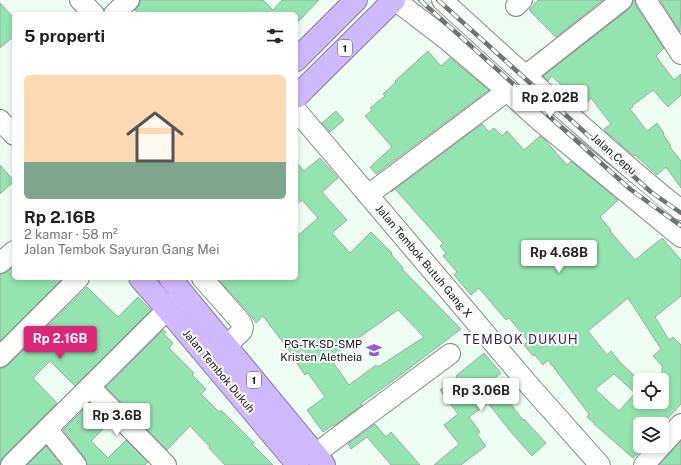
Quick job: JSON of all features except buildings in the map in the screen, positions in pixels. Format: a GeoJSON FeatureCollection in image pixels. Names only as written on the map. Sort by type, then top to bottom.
{"type":"FeatureCollection","features":[{"type":"Feature","properties":{"kind":"highway","name":"1"},"geometry":{"type":"LineString","coordinates":[[298,58],[356,0]]}},
{"type":"Feature","properties":{"kind":"highway","name":"1"},"geometry":{"type":"LineString","coordinates":[[298,95],[395,0]]}},
{"type":"Feature","properties":{"kind":"highway","name":"Jalan Tembok Dukuh"},"geometry":{"type":"LineString","coordinates":[[142,280],[168,310],[313,461]]}},
{"type":"Feature","properties":{"kind":"highway","name":"Jalan Tembok Dukuh"},"geometry":{"type":"LineString","coordinates":[[177,286],[226,346],[313,461]]}},
{"type":"Feature","properties":{"kind":"street"},"geometry":{"type":"LineString","coordinates":[[80,0],[92,12]]}},
{"type":"Feature","properties":{"kind":"street"},"geometry":{"type":"LineString","coordinates":[[116,12],[129,0]]}},
{"type":"Feature","properties":{"kind":"street"},"geometry":{"type":"LineString","coordinates":[[395,0],[418,16],[446,39],[507,90],[540,121],[681,237]]}},
{"type":"Feature","properties":{"kind":"street","name":"Jalan Cepu"},"geometry":{"type":"LineString","coordinates":[[442,0],[525,76],[681,210]]}},
{"type":"Feature","properties":{"kind":"street"},"geometry":{"type":"LineString","coordinates":[[525,76],[622,0]]}},
{"type":"Feature","properties":{"kind":"street"},"geometry":{"type":"LineString","coordinates":[[646,0],[681,54]]}},
{"type":"Feature","properties":{"kind":"street"},"geometry":{"type":"LineString","coordinates":[[368,195],[507,90]]}},
{"type":"Feature","properties":{"kind":"street","name":"Jalan Tembok Butuh Gang X"},"geometry":{"type":"LineString","coordinates":[[298,112],[600,465]]}},
{"type":"Feature","properties":{"kind":"street"},"geometry":{"type":"LineString","coordinates":[[0,263],[12,253]]}},
{"type":"Feature","properties":{"kind":"street"},"geometry":{"type":"LineString","coordinates":[[0,357],[77,280]]}},
{"type":"Feature","properties":{"kind":"street"},"geometry":{"type":"LineString","coordinates":[[204,280],[241,322],[242,331],[226,346]]}},
{"type":"Feature","properties":{"kind":"street"},"geometry":{"type":"LineString","coordinates":[[10,465],[168,310],[177,286]]}},
{"type":"Feature","properties":{"kind":"street"},"geometry":{"type":"LineString","coordinates":[[313,461],[450,354]]}},
{"type":"Feature","properties":{"kind":"street"},"geometry":{"type":"LineString","coordinates":[[90,387],[166,465]]}},
{"type":"Feature","properties":{"kind":"street"},"geometry":{"type":"LineString","coordinates":[[669,438],[681,424]]}},
{"type":"Feature","properties":{"kind":"street"},"geometry":{"type":"LineString","coordinates":[[47,429],[76,465]]}},
{"type":"Feature","properties":{"kind":"street"},"geometry":{"type":"LineString","coordinates":[[644,465],[655,453]]}},
{"type":"Feature","properties":{"kind":"railway"},"geometry":{"type":"LineString","coordinates":[[420,0],[630,189],[681,226]]}},
{"type":"Feature","properties":{"kind":"railway"},"geometry":{"type":"LineString","coordinates":[[438,0],[651,192],[681,213]]}},
{"type":"Feature","properties":{"kind":"place","name":"PG-TK-SD-SMP Kristen Aletheia"},"geometry":{"type":"Point","coordinates":[374,350]}},
{"type":"Feature","properties":{"kind":"district","name":"TEMBOK DUKUH"},"geometry":{"type":"Point","coordinates":[521,339]}}]}
